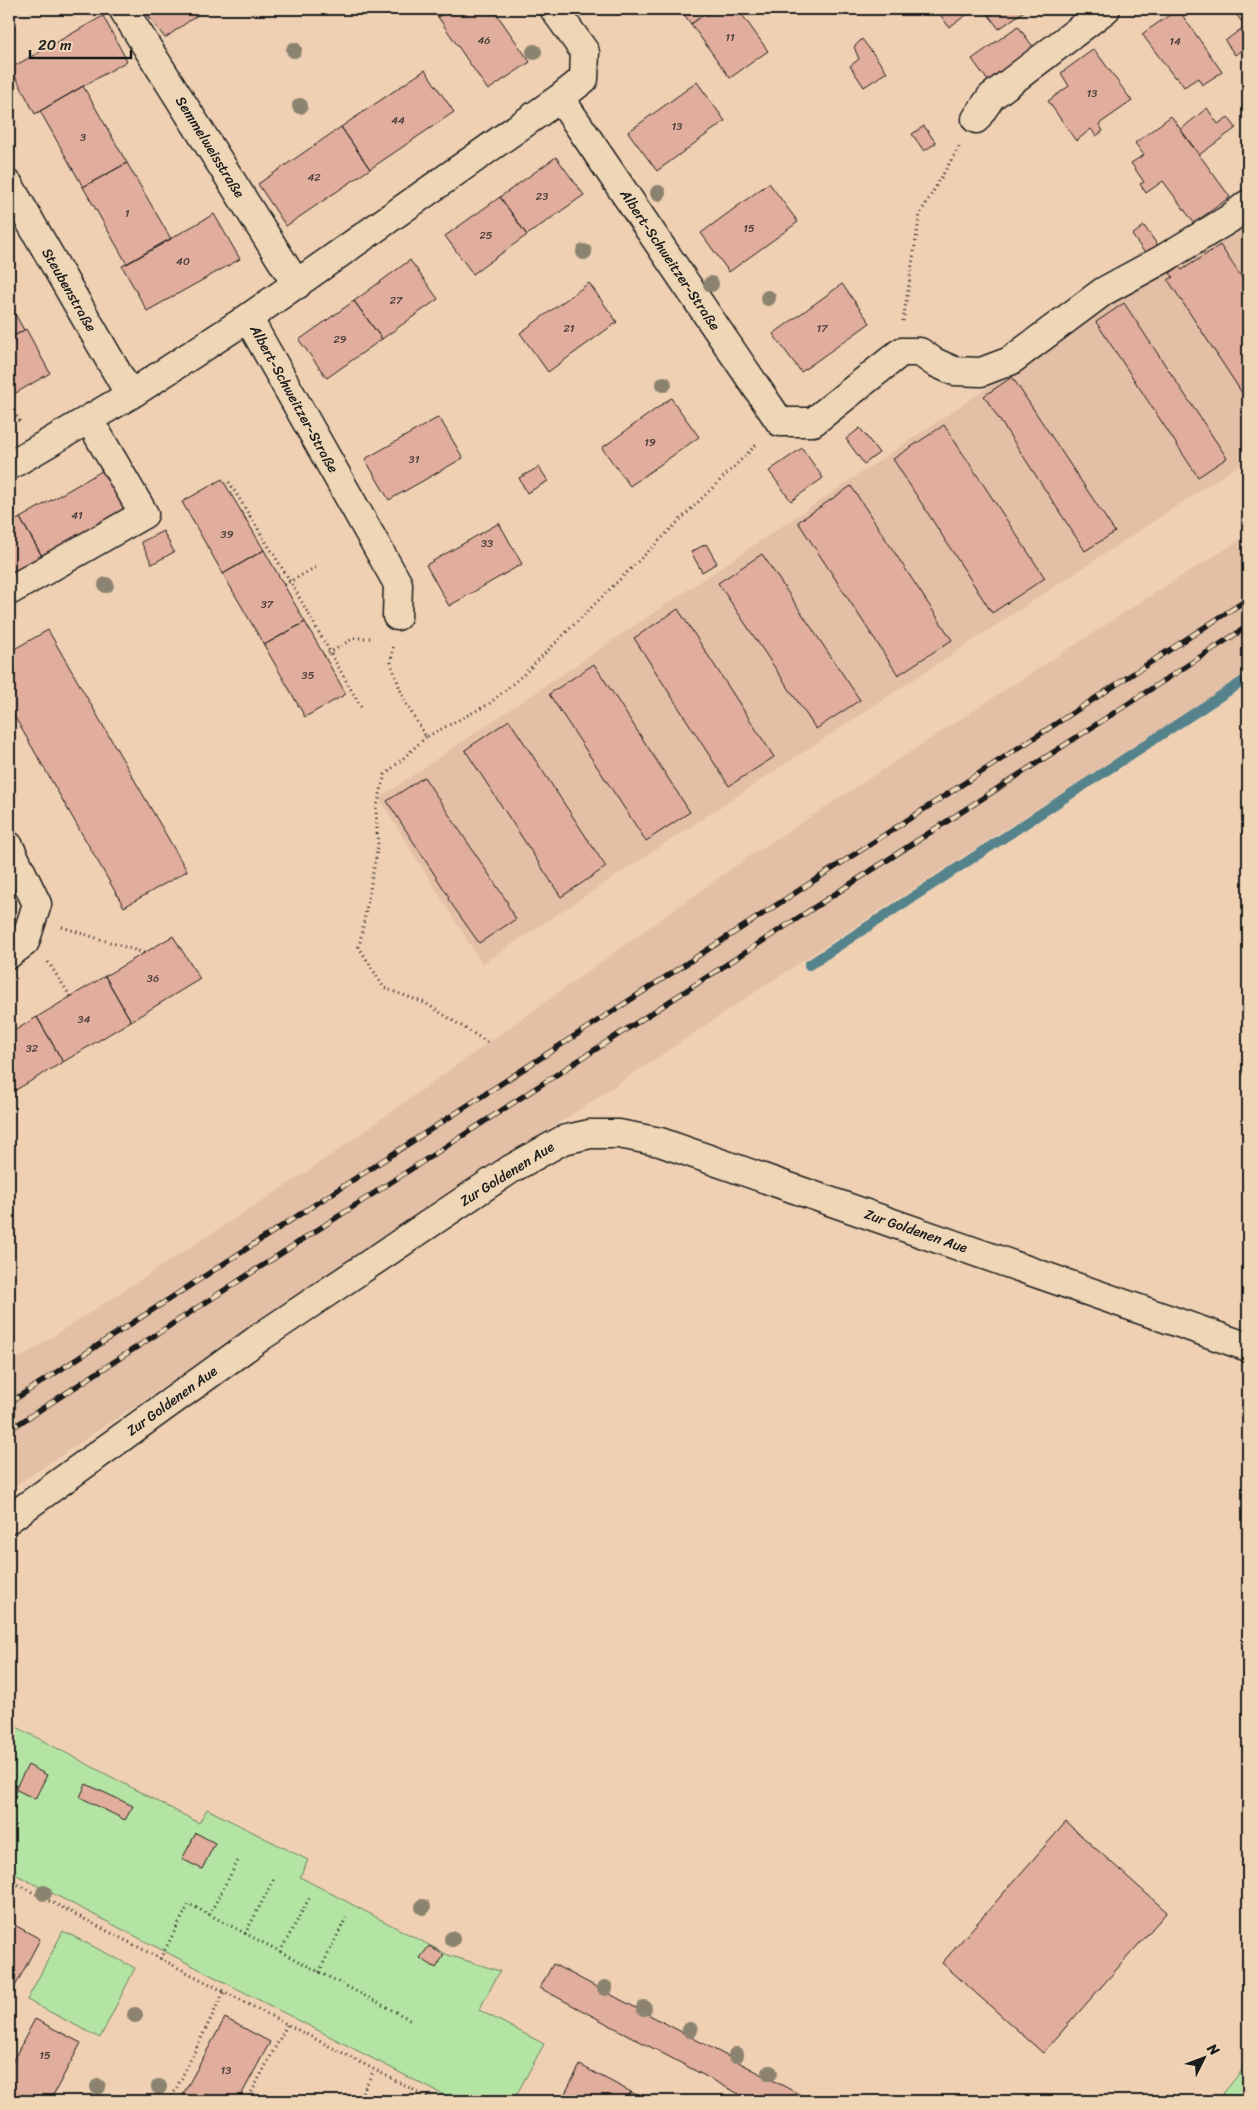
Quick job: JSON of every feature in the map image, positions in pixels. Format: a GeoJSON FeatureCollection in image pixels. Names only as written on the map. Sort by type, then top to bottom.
{"type":"FeatureCollection","features":[{"type":"Feature","properties":{"kind":"street","name":"Semmelweisstraße"},"geometry":{"type":"LineString","coordinates":[[123,9],[297,285]]}},
{"type":"Feature","properties":{"kind":"street","name":"Albert-Schweitzer-Straße"},"geometry":{"type":"LineString","coordinates":[[9,466],[130,395],[248,318],[560,98],[584,79],[585,52],[554,9]]}},
{"type":"Feature","properties":{"kind":"street"},"geometry":{"type":"LineString","coordinates":[[976,118],[991,97],[1106,9]]}},
{"type":"Feature","properties":{"kind":"street","name":"Albert-Schweitzer-Straße"},"geometry":{"type":"LineString","coordinates":[[560,98],[780,422]]}},
{"type":"Feature","properties":{"kind":"street","name":"Steubenstraße"},"geometry":{"type":"LineString","coordinates":[[9,185],[130,395]]}},
{"type":"Feature","properties":{"kind":"street"},"geometry":{"type":"LineString","coordinates":[[780,422],[813,422],[901,352],[920,352],[934,362],[954,371],[981,372],[1010,361],[1104,291],[1163,259],[1229,219],[1248,204]]}},
{"type":"Feature","properties":{"kind":"street","name":"Albert-Schweitzer-Straße"},"geometry":{"type":"LineString","coordinates":[[248,318],[398,584],[395,627]]}},
{"type":"Feature","properties":{"kind":"street"},"geometry":{"type":"LineString","coordinates":[[9,591],[144,514],[98,435]]}},
{"type":"Feature","properties":{"kind":"street"},"geometry":{"type":"LineString","coordinates":[[9,846],[37,904],[25,942],[9,954]]}},
{"type":"Feature","properties":{"kind":"street","name":"Zur Goldenen Aue"},"geometry":{"type":"LineString","coordinates":[[9,1519],[262,1336],[511,1168],[563,1140],[590,1134],[619,1134],[660,1142],[1248,1347]]}},
{"type":"Feature","properties":{"kind":"path"},"geometry":{"type":"LineString","coordinates":[[902,328],[920,214],[976,118]]}},
{"type":"Feature","properties":{"kind":"path"},"geometry":{"type":"LineString","coordinates":[[9,403],[21,425]]}},
{"type":"Feature","properties":{"kind":"path"},"geometry":{"type":"LineString","coordinates":[[488,1042],[425,1003],[384,988],[359,947],[378,846],[376,810],[386,775],[426,737],[489,704],[523,675],[780,422]]}},
{"type":"Feature","properties":{"kind":"path"},"geometry":{"type":"LineString","coordinates":[[229,482],[290,581],[362,709]]}},
{"type":"Feature","properties":{"kind":"path"},"geometry":{"type":"LineString","coordinates":[[245,519],[250,516]]}},
{"type":"Feature","properties":{"kind":"path"},"geometry":{"type":"LineString","coordinates":[[284,585],[318,566]]}},
{"type":"Feature","properties":{"kind":"path"},"geometry":{"type":"LineString","coordinates":[[324,656],[354,638],[395,627],[391,663],[404,700],[426,737]]}},
{"type":"Feature","properties":{"kind":"path"},"geometry":{"type":"LineString","coordinates":[[54,924],[144,953]]}},
{"type":"Feature","properties":{"kind":"path"},"geometry":{"type":"LineString","coordinates":[[44,957],[71,997]]}},
{"type":"Feature","properties":{"kind":"path"},"geometry":{"type":"LineString","coordinates":[[208,1915],[239,1859]]}},
{"type":"Feature","properties":{"kind":"path"},"geometry":{"type":"LineString","coordinates":[[245,1934],[275,1877]]}},
{"type":"Feature","properties":{"kind":"path"},"geometry":{"type":"LineString","coordinates":[[9,1880],[435,2101]]}},
{"type":"Feature","properties":{"kind":"path"},"geometry":{"type":"LineString","coordinates":[[280,1952],[311,1895]]}},
{"type":"Feature","properties":{"kind":"path"},"geometry":{"type":"LineString","coordinates":[[160,1959],[189,1904],[411,2020]]}},
{"type":"Feature","properties":{"kind":"path"},"geometry":{"type":"LineString","coordinates":[[319,1972],[346,1918]]}},
{"type":"Feature","properties":{"kind":"path"},"geometry":{"type":"LineString","coordinates":[[170,2101],[224,1992]]}},
{"type":"Feature","properties":{"kind":"path"},"geometry":{"type":"LineString","coordinates":[[247,2101],[287,2025]]}},
{"type":"Feature","properties":{"kind":"path"},"geometry":{"type":"LineString","coordinates":[[358,2101],[374,2070]]}},
{"type":"Feature","properties":{"kind":"shaded area"},"geometry":{"type":"Polygon","coordinates":[[[1248,212],[1248,459],[482,964],[379,798],[1248,212]]]}},
{"type":"Feature","properties":{"kind":"shaded area"},"geometry":{"type":"Polygon","coordinates":[[[1248,535],[1248,672],[808,957],[9,1490],[9,1365],[310,1170],[744,860],[1156,592],[1248,535]]]}},
{"type":"Feature","properties":{"kind":"green space"},"geometry":{"type":"Polygon","coordinates":[[[9,1723],[199,1823],[207,1809],[308,1860],[300,1877],[448,1955],[500,1971],[479,2010],[544,2044],[513,2101],[455,2101],[9,1871],[9,1723]]]}},
{"type":"Feature","properties":{"kind":"green space"},"geometry":{"type":"Polygon","coordinates":[[[63,1931],[135,1968],[100,2038],[27,2000],[63,1931]]]}},
{"type":"Feature","properties":{"kind":"green space"},"geometry":{"type":"Polygon","coordinates":[[[1248,2063],[1248,2101],[1217,2101],[1248,2063]]]}},
{"type":"Feature","properties":{"kind":"building"},"geometry":{"type":"Polygon","coordinates":[[[143,9],[206,9],[165,38],[143,9]]]}},
{"type":"Feature","properties":{"kind":"building"},"geometry":{"type":"Polygon","coordinates":[[[433,9],[450,9],[438,17],[433,9]]]}},
{"type":"Feature","properties":{"kind":"building"},"geometry":{"type":"Polygon","coordinates":[[[450,9],[493,9],[530,62],[488,90],[438,17],[450,9]]]}},
{"type":"Feature","properties":{"kind":"building"},"geometry":{"type":"Polygon","coordinates":[[[680,9],[712,9],[691,24],[680,9]]]}},
{"type":"Feature","properties":{"kind":"building"},"geometry":{"type":"Polygon","coordinates":[[[712,9],[738,9],[768,51],[730,78],[691,24],[712,9]]]}},
{"type":"Feature","properties":{"kind":"building"},"geometry":{"type":"Polygon","coordinates":[[[936,9],[975,9],[949,27],[936,9]]]}},
{"type":"Feature","properties":{"kind":"building"},"geometry":{"type":"Polygon","coordinates":[[[984,9],[1027,9],[999,29],[984,9]]]}},
{"type":"Feature","properties":{"kind":"building"},"geometry":{"type":"Polygon","coordinates":[[[1178,9],[1222,72],[1202,85],[1198,78],[1184,87],[1142,34],[1178,9]]]}},
{"type":"Feature","properties":{"kind":"building"},"geometry":{"type":"Polygon","coordinates":[[[1232,9],[1248,9],[1248,45],[1235,55],[1225,41],[1245,26],[1232,9]]]}},
{"type":"Feature","properties":{"kind":"building"},"geometry":{"type":"Polygon","coordinates":[[[103,16],[127,61],[35,114],[11,68],[103,16]]]}},
{"type":"Feature","properties":{"kind":"building"},"geometry":{"type":"Polygon","coordinates":[[[1018,26],[1034,48],[988,81],[972,59],[1018,26]]]}},
{"type":"Feature","properties":{"kind":"building"},"geometry":{"type":"Polygon","coordinates":[[[862,39],[887,72],[864,87],[850,66],[859,59],[854,47],[862,39]]]}},
{"type":"Feature","properties":{"kind":"building"},"geometry":{"type":"Polygon","coordinates":[[[1094,49],[1132,101],[1099,124],[1103,131],[1096,136],[1091,129],[1076,141],[1048,101],[1069,86],[1061,73],[1094,49]]]}},
{"type":"Feature","properties":{"kind":"building"},"geometry":{"type":"Polygon","coordinates":[[[425,70],[454,112],[370,169],[341,127],[425,70]]]}},
{"type":"Feature","properties":{"kind":"building"},"geometry":{"type":"Polygon","coordinates":[[[697,82],[725,121],[657,171],[628,132],[697,82]]]}},
{"type":"Feature","properties":{"kind":"building"},"geometry":{"type":"Polygon","coordinates":[[[83,86],[127,163],[83,187],[40,111],[83,86]]]}},
{"type":"Feature","properties":{"kind":"building"},"geometry":{"type":"Polygon","coordinates":[[[1207,108],[1218,124],[1228,117],[1236,128],[1199,155],[1180,130],[1207,108]]]}},
{"type":"Feature","properties":{"kind":"building"},"geometry":{"type":"Polygon","coordinates":[[[1171,116],[1230,197],[1194,223],[1163,181],[1146,193],[1140,184],[1144,182],[1131,163],[1144,155],[1135,143],[1171,116]]]}},
{"type":"Feature","properties":{"kind":"building"},"geometry":{"type":"Polygon","coordinates":[[[924,126],[936,143],[924,151],[912,134],[924,126]]]}},
{"type":"Feature","properties":{"kind":"building"},"geometry":{"type":"Polygon","coordinates":[[[341,127],[370,169],[286,226],[258,184],[341,127]]]}},
{"type":"Feature","properties":{"kind":"building"},"geometry":{"type":"Polygon","coordinates":[[[556,157],[584,195],[527,235],[500,197],[556,157]]]}},
{"type":"Feature","properties":{"kind":"building"},"geometry":{"type":"Polygon","coordinates":[[[127,163],[171,239],[127,264],[83,187],[127,163]]]}},
{"type":"Feature","properties":{"kind":"building"},"geometry":{"type":"Polygon","coordinates":[[[769,183],[798,222],[729,272],[701,233],[769,183]]]}},
{"type":"Feature","properties":{"kind":"building"},"geometry":{"type":"Polygon","coordinates":[[[500,197],[527,235],[473,274],[445,236],[500,197]]]}},
{"type":"Feature","properties":{"kind":"building"},"geometry":{"type":"Polygon","coordinates":[[[214,214],[240,259],[147,311],[122,266],[214,214]]]}},
{"type":"Feature","properties":{"kind":"building"},"geometry":{"type":"Polygon","coordinates":[[[1144,226],[1159,247],[1147,256],[1132,235],[1144,226]]]}},
{"type":"Feature","properties":{"kind":"building"},"geometry":{"type":"Polygon","coordinates":[[[1220,245],[1248,287],[1248,402],[1168,280],[1173,277],[1170,273],[1179,267],[1182,270],[1220,245]]]}},
{"type":"Feature","properties":{"kind":"building"},"geometry":{"type":"Polygon","coordinates":[[[410,260],[438,299],[382,339],[354,301],[410,260]]]}},
{"type":"Feature","properties":{"kind":"building"},"geometry":{"type":"Polygon","coordinates":[[[589,283],[617,322],[548,372],[520,333],[589,283]]]}},
{"type":"Feature","properties":{"kind":"building"},"geometry":{"type":"Polygon","coordinates":[[[842,284],[870,323],[801,372],[773,334],[842,284]]]}},
{"type":"Feature","properties":{"kind":"building"},"geometry":{"type":"Polygon","coordinates":[[[354,301],[382,339],[327,378],[299,340],[354,301]]]}},
{"type":"Feature","properties":{"kind":"building"},"geometry":{"type":"Polygon","coordinates":[[[9,303],[24,330],[9,339],[9,303]]]}},
{"type":"Feature","properties":{"kind":"building"},"geometry":{"type":"Polygon","coordinates":[[[1124,303],[1227,458],[1198,477],[1096,322],[1124,303]]]}},
{"type":"Feature","properties":{"kind":"building"},"geometry":{"type":"Polygon","coordinates":[[[26,329],[50,373],[9,397],[9,339],[26,329]]]}},
{"type":"Feature","properties":{"kind":"building"},"geometry":{"type":"Polygon","coordinates":[[[1012,377],[1115,532],[1085,551],[984,396],[1012,377]]]}},
{"type":"Feature","properties":{"kind":"building"},"geometry":{"type":"Polygon","coordinates":[[[671,398],[699,437],[630,486],[602,448],[671,398]]]}},
{"type":"Feature","properties":{"kind":"building"},"geometry":{"type":"Polygon","coordinates":[[[439,417],[463,458],[389,500],[365,459],[439,417]]]}},
{"type":"Feature","properties":{"kind":"building"},"geometry":{"type":"Polygon","coordinates":[[[944,425],[1045,578],[992,613],[893,459],[944,425]]]}},
{"type":"Feature","properties":{"kind":"building"},"geometry":{"type":"Polygon","coordinates":[[[860,428],[879,453],[864,464],[846,439],[860,428]]]}},
{"type":"Feature","properties":{"kind":"building"},"geometry":{"type":"Polygon","coordinates":[[[802,448],[823,478],[791,501],[769,471],[802,448]]]}},
{"type":"Feature","properties":{"kind":"building"},"geometry":{"type":"Polygon","coordinates":[[[109,467],[134,512],[46,563],[20,518],[109,467]]]}},
{"type":"Feature","properties":{"kind":"building"},"geometry":{"type":"Polygon","coordinates":[[[539,467],[548,481],[527,493],[519,478],[539,467]]]}},
{"type":"Feature","properties":{"kind":"building"},"geometry":{"type":"Polygon","coordinates":[[[222,479],[264,550],[223,574],[182,502],[222,479]]]}},
{"type":"Feature","properties":{"kind":"building"},"geometry":{"type":"Polygon","coordinates":[[[851,486],[952,640],[898,675],[798,522],[851,486]]]}},
{"type":"Feature","properties":{"kind":"building"},"geometry":{"type":"Polygon","coordinates":[[[20,518],[46,563],[9,583],[9,524],[20,518]]]}},
{"type":"Feature","properties":{"kind":"building"},"geometry":{"type":"Polygon","coordinates":[[[499,523],[522,564],[449,606],[426,565],[499,523]]]}},
{"type":"Feature","properties":{"kind":"building"},"geometry":{"type":"Polygon","coordinates":[[[163,531],[174,552],[152,564],[141,542],[163,531]]]}},
{"type":"Feature","properties":{"kind":"building"},"geometry":{"type":"Polygon","coordinates":[[[706,544],[717,563],[702,572],[691,552],[706,544]]]}},
{"type":"Feature","properties":{"kind":"building"},"geometry":{"type":"Polygon","coordinates":[[[264,550],[305,622],[264,645],[223,574],[264,550]]]}},
{"type":"Feature","properties":{"kind":"building"},"geometry":{"type":"Polygon","coordinates":[[[762,554],[860,700],[816,729],[718,583],[762,554]]]}},
{"type":"Feature","properties":{"kind":"building"},"geometry":{"type":"Polygon","coordinates":[[[678,609],[774,757],[729,786],[634,638],[678,609]]]}},
{"type":"Feature","properties":{"kind":"building"},"geometry":{"type":"Polygon","coordinates":[[[305,622],[346,694],[305,717],[264,645],[305,622]]]}},
{"type":"Feature","properties":{"kind":"building"},"geometry":{"type":"Polygon","coordinates":[[[48,630],[187,871],[124,907],[9,707],[9,652],[48,630]]]}},
{"type":"Feature","properties":{"kind":"building"},"geometry":{"type":"Polygon","coordinates":[[[594,664],[690,812],[646,841],[549,694],[594,664]]]}},
{"type":"Feature","properties":{"kind":"building"},"geometry":{"type":"Polygon","coordinates":[[[509,720],[606,867],[561,897],[465,750],[509,720]]]}},
{"type":"Feature","properties":{"kind":"building"},"geometry":{"type":"Polygon","coordinates":[[[424,777],[508,903],[516,919],[479,943],[448,899],[449,897],[387,801],[424,777]]]}},
{"type":"Feature","properties":{"kind":"building"},"geometry":{"type":"Polygon","coordinates":[[[173,936],[200,979],[131,1021],[105,976],[173,936]]]}},
{"type":"Feature","properties":{"kind":"building"},"geometry":{"type":"Polygon","coordinates":[[[105,976],[131,1021],[63,1062],[37,1017],[105,976]]]}},
{"type":"Feature","properties":{"kind":"building"},"geometry":{"type":"Polygon","coordinates":[[[37,1017],[63,1062],[9,1094],[9,1034],[37,1017]]]}},
{"type":"Feature","properties":{"kind":"building"},"geometry":{"type":"Polygon","coordinates":[[[28,1765],[47,1775],[35,1799],[15,1789],[28,1765]]]}},
{"type":"Feature","properties":{"kind":"building"},"geometry":{"type":"Polygon","coordinates":[[[86,1784],[133,1806],[125,1820],[80,1797],[86,1784]]]}},
{"type":"Feature","properties":{"kind":"building"},"geometry":{"type":"Polygon","coordinates":[[[1066,1822],[1167,1912],[1043,2053],[942,1963],[1066,1822]]]}},
{"type":"Feature","properties":{"kind":"building"},"geometry":{"type":"Polygon","coordinates":[[[196,1833],[215,1843],[202,1869],[182,1859],[196,1833]]]}},
{"type":"Feature","properties":{"kind":"building"},"geometry":{"type":"Polygon","coordinates":[[[9,1922],[40,1939],[10,1996],[9,1995],[9,1922]]]}},
{"type":"Feature","properties":{"kind":"building"},"geometry":{"type":"Polygon","coordinates":[[[429,1946],[444,1955],[436,1968],[420,1958],[429,1946]]]}},
{"type":"Feature","properties":{"kind":"building"},"geometry":{"type":"Polygon","coordinates":[[[553,1964],[812,2101],[752,2101],[540,1988],[553,1964]]]}},
{"type":"Feature","properties":{"kind":"building"},"geometry":{"type":"Polygon","coordinates":[[[225,2018],[270,2042],[238,2101],[186,2101],[181,2098],[225,2018]]]}},
{"type":"Feature","properties":{"kind":"building"},"geometry":{"type":"Polygon","coordinates":[[[35,2019],[81,2043],[50,2101],[18,2101],[9,2096],[9,2068],[35,2019]]]}},
{"type":"Feature","properties":{"kind":"building"},"geometry":{"type":"Polygon","coordinates":[[[580,2065],[631,2092],[626,2101],[561,2101],[580,2065]]]}},
{"type":"Feature","properties":{"kind":"building"},"geometry":{"type":"Polygon","coordinates":[[[631,2092],[648,2101],[626,2101],[631,2092]]]}},
{"type":"Feature","properties":{"kind":"building"},"geometry":{"type":"Polygon","coordinates":[[[9,2096],[18,2101],[9,2101],[9,2096]]]}},
{"type":"Feature","properties":{"kind":"waterway"},"geometry":{"type":"LineString","coordinates":[[809,965],[1248,678]]}},
{"type":"Feature","properties":{"kind":"railway"},"geometry":{"type":"LineString","coordinates":[[9,1403],[1248,599]]}},
{"type":"Feature","properties":{"kind":"railway"},"geometry":{"type":"LineString","coordinates":[[9,1430],[1248,626]]}}]}
